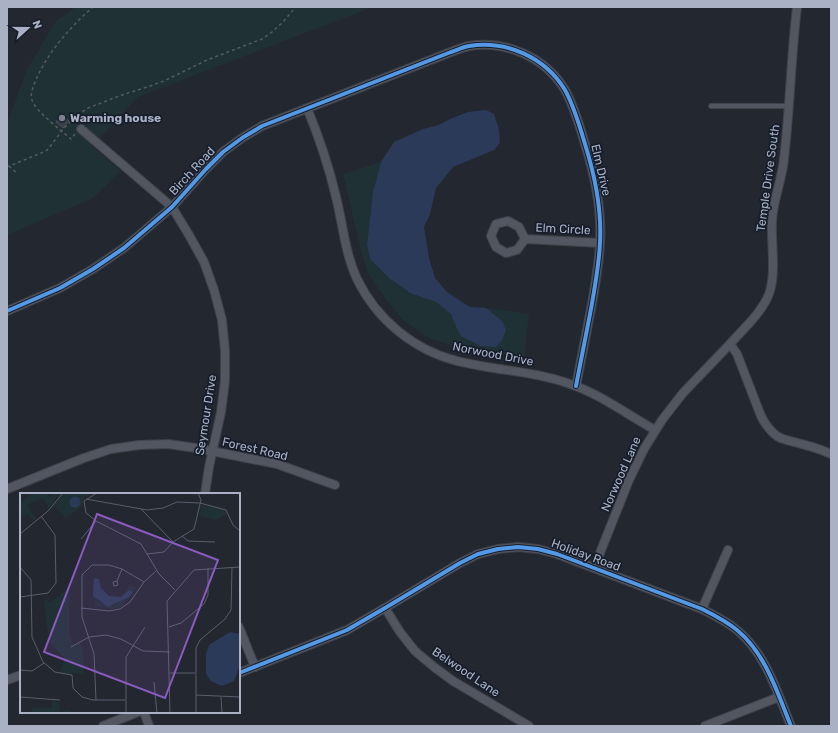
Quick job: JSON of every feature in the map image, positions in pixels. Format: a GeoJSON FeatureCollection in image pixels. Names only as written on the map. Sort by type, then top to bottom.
{"type":"FeatureCollection","features":[{"type":"Feature","properties":{"kind":"street","name":"Temple Drive South"},"geometry":{"type":"LineString","coordinates":[[730,344],[765,303],[773,280],[772,216],[784,160],[793,37],[797,7]]}},
{"type":"Feature","properties":{"kind":"street","name":"Elm Drive"},"geometry":{"type":"LineString","coordinates":[[451,52],[467,46],[485,44],[502,46],[518,51],[545,67],[565,90],[571,104],[592,166],[598,195],[600,225],[600,243],[595,284],[576,386]]}},
{"type":"Feature","properties":{"kind":"street","name":"Birch Road"},"geometry":{"type":"LineString","coordinates":[[7,311],[60,288],[93,269],[124,248],[172,207],[223,152],[262,126],[451,52]]}},
{"type":"Feature","properties":{"kind":"street","name":"Norwood Drive"},"geometry":{"type":"LineString","coordinates":[[307,108],[326,160],[349,259],[357,279],[369,299],[382,316],[399,332],[417,345],[458,362],[549,378],[576,386],[592,393],[655,430]]}},
{"type":"Feature","properties":{"kind":"street","name":"Seymour Drive"},"geometry":{"type":"LineString","coordinates":[[80,129],[172,207],[204,262],[214,290],[222,320],[225,351],[225,381],[205,493]]}},
{"type":"Feature","properties":{"kind":"street","name":"Elm Circle"},"geometry":{"type":"LineString","coordinates":[[508,221],[519,227],[525,239],[517,250],[506,253],[496,247],[491,236],[496,224],[508,221]]}},
{"type":"Feature","properties":{"kind":"street","name":"Elm Circle"},"geometry":{"type":"LineString","coordinates":[[525,239],[600,243]]}},
{"type":"Feature","properties":{"kind":"street","name":"Norwood Lane"},"geometry":{"type":"LineString","coordinates":[[594,568],[629,480],[655,430],[683,393],[730,344]]}},
{"type":"Feature","properties":{"kind":"street"},"geometry":{"type":"LineString","coordinates":[[730,344],[737,354],[765,424],[778,436],[786,440],[810,446],[831,454]]}},
{"type":"Feature","properties":{"kind":"street","name":"Forest Road"},"geometry":{"type":"LineString","coordinates":[[7,489],[84,458],[111,450],[139,445],[168,444],[277,464],[335,485]]}},
{"type":"Feature","properties":{"kind":"street","name":"Holiday Road"},"geometry":{"type":"LineString","coordinates":[[240,673],[347,630],[460,563],[478,554],[498,549],[518,547],[538,549],[557,554],[721,618],[737,630],[752,645],[764,661],[790,726]]}},
{"type":"Feature","properties":{"kind":"street"},"geometry":{"type":"LineString","coordinates":[[702,610],[728,550]]}},
{"type":"Feature","properties":{"kind":"street","name":"Belwood Lane"},"geometry":{"type":"LineString","coordinates":[[385,608],[400,632],[415,651],[434,667],[453,681],[529,726]]}},
{"type":"Feature","properties":{"kind":"street"},"geometry":{"type":"LineString","coordinates":[[240,629],[255,666]]}},
{"type":"Feature","properties":{"kind":"street"},"geometry":{"type":"LineString","coordinates":[[7,680],[20,675]]}},
{"type":"Feature","properties":{"kind":"street"},"geometry":{"type":"LineString","coordinates":[[705,726],[779,697]]}},
{"type":"Feature","properties":{"kind":"street"},"geometry":{"type":"LineString","coordinates":[[103,726],[136,713]]}},
{"type":"Feature","properties":{"kind":"street"},"geometry":{"type":"LineString","coordinates":[[144,713],[149,726]]}},
{"type":"Feature","properties":{"kind":"lane"},"geometry":{"type":"LineString","coordinates":[[711,106],[788,106]]}},
{"type":"Feature","properties":{"kind":"path"},"geometry":{"type":"LineString","coordinates":[[71,139],[37,108],[32,100],[31,94],[42,67],[74,25],[93,7]]}},
{"type":"Feature","properties":{"kind":"path"},"geometry":{"type":"LineString","coordinates":[[18,174],[8,166],[46,151],[62,131],[79,114],[88,108],[164,81],[207,60],[262,39],[282,23],[296,7]]}},
{"type":"Feature","properties":{"kind":"shaded area"},"geometry":{"type":"Polygon","coordinates":[[[76,7],[373,7],[138,97],[92,146],[121,171],[93,198],[7,235],[7,122],[26,71],[56,21],[76,7]]]}},
{"type":"Feature","properties":{"kind":"shaded area"},"geometry":{"type":"Polygon","coordinates":[[[381,162],[373,192],[367,245],[370,259],[389,278],[410,293],[436,302],[451,314],[456,327],[502,321],[486,308],[529,314],[524,358],[453,346],[429,338],[403,320],[387,301],[369,275],[362,255],[343,174],[381,162]]]}},
{"type":"Feature","properties":{"kind":"water"},"geometry":{"type":"Polygon","coordinates":[[[486,110],[494,114],[499,130],[500,143],[494,150],[453,167],[436,188],[430,214],[424,227],[429,258],[435,278],[447,292],[470,307],[486,308],[502,321],[506,330],[502,340],[496,347],[481,346],[461,336],[451,314],[436,302],[410,293],[389,278],[370,259],[367,245],[373,192],[381,162],[394,142],[468,112],[486,110]]]}},
{"type":"Feature","properties":{"kind":"building","name":"Warming house"},"geometry":{"type":"Polygon","coordinates":[[[62,114],[69,121],[63,128],[56,122],[62,114]]]}},
{"type":"Feature","properties":{"kind":"cycle path"},"geometry":{"type":"LineString","coordinates":[[7,311],[60,288],[93,269],[124,248],[172,207],[223,152],[262,126],[462,48],[483,45],[497,46],[523,53],[547,68],[557,78],[565,90],[574,110],[592,168],[600,218],[598,268],[576,386]]}},
{"type":"Feature","properties":{"kind":"cycle path"},"geometry":{"type":"LineString","coordinates":[[240,673],[347,630],[460,563],[478,554],[498,549],[518,547],[538,549],[557,554],[702,609],[729,624],[737,630],[756,650],[770,674],[791,726]]}},
{"type":"Feature","properties":{"kind":"place","name":"Warming house"},"geometry":{"type":"Point","coordinates":[62,118]}}]}
